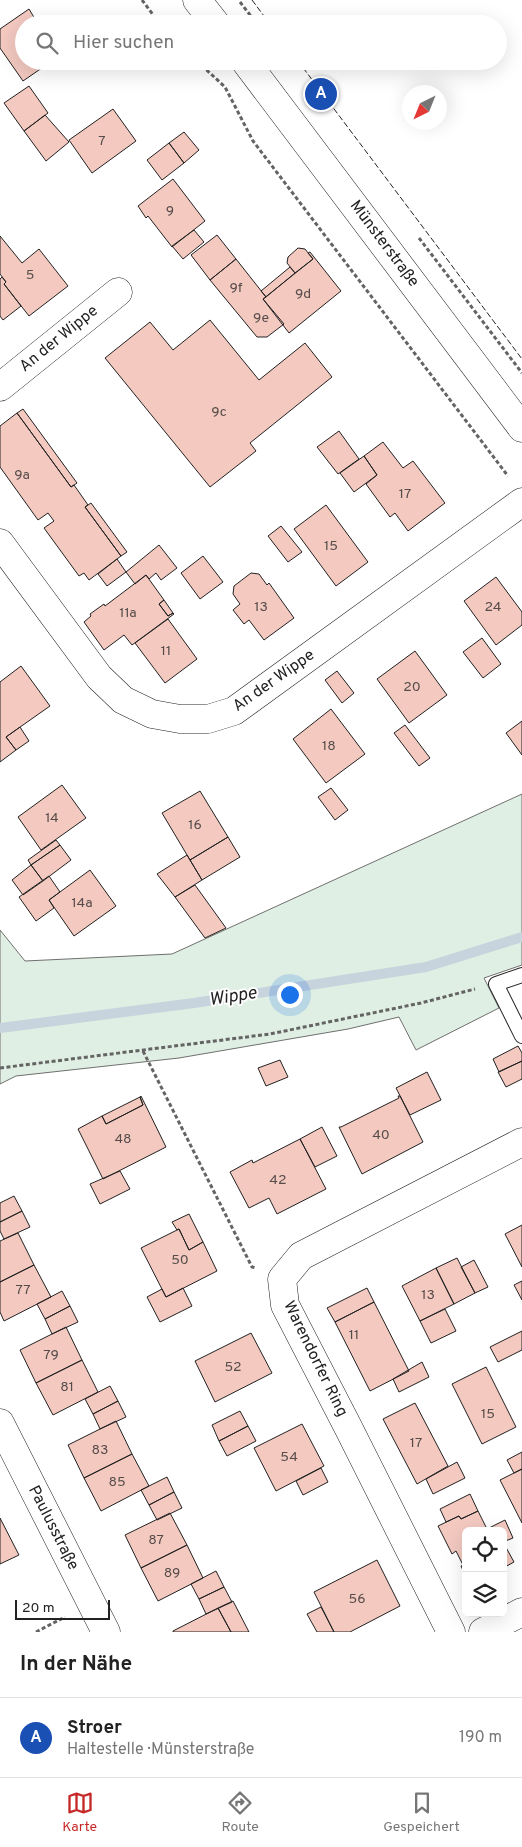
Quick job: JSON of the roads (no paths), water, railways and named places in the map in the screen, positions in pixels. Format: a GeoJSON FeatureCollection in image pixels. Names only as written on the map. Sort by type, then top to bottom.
{"type":"FeatureCollection","features":[{"type":"Feature","properties":{"kind":"street"},"geometry":{"type":"LineString","coordinates":[[197,0],[209,15]]}},
{"type":"Feature","properties":{"kind":"street","name":"Münsterstraße"},"geometry":{"type":"LineString","coordinates":[[252,70],[522,428]]}},
{"type":"Feature","properties":{"kind":"street","name":"An der Wippe"},"geometry":{"type":"LineString","coordinates":[[0,387],[118,292]]}},
{"type":"Feature","properties":{"kind":"street","name":"An der Wippe"},"geometry":{"type":"LineString","coordinates":[[0,543],[99,677],[123,700],[152,714],[180,719],[208,719],[234,711],[522,502]]}},
{"type":"Feature","properties":{"kind":"street","name":"Warendorfer Ring"},"geometry":{"type":"LineString","coordinates":[[451,1632],[285,1305],[282,1279],[301,1256],[522,1142]]}},
{"type":"Feature","properties":{"kind":"street","name":"Paulusstraße"},"geometry":{"type":"LineString","coordinates":[[0,1423],[106,1632]]}},
{"type":"Feature","properties":{"kind":"street"},"geometry":{"type":"LineString","coordinates":[[483,1632],[522,1612]]}},
{"type":"Feature","properties":{"kind":"lane"},"geometry":{"type":"LineString","coordinates":[[522,975],[496,984],[522,1036]]}},
{"type":"Feature","properties":{"kind":"waterway","name":"Wippe"},"geometry":{"type":"LineString","coordinates":[[0,1028],[194,1003],[426,967],[522,937]]}},
{"type":"Feature","properties":{"kind":"place","name":"Stroer"},"geometry":{"type":"Point","coordinates":[321,94]}}]}
